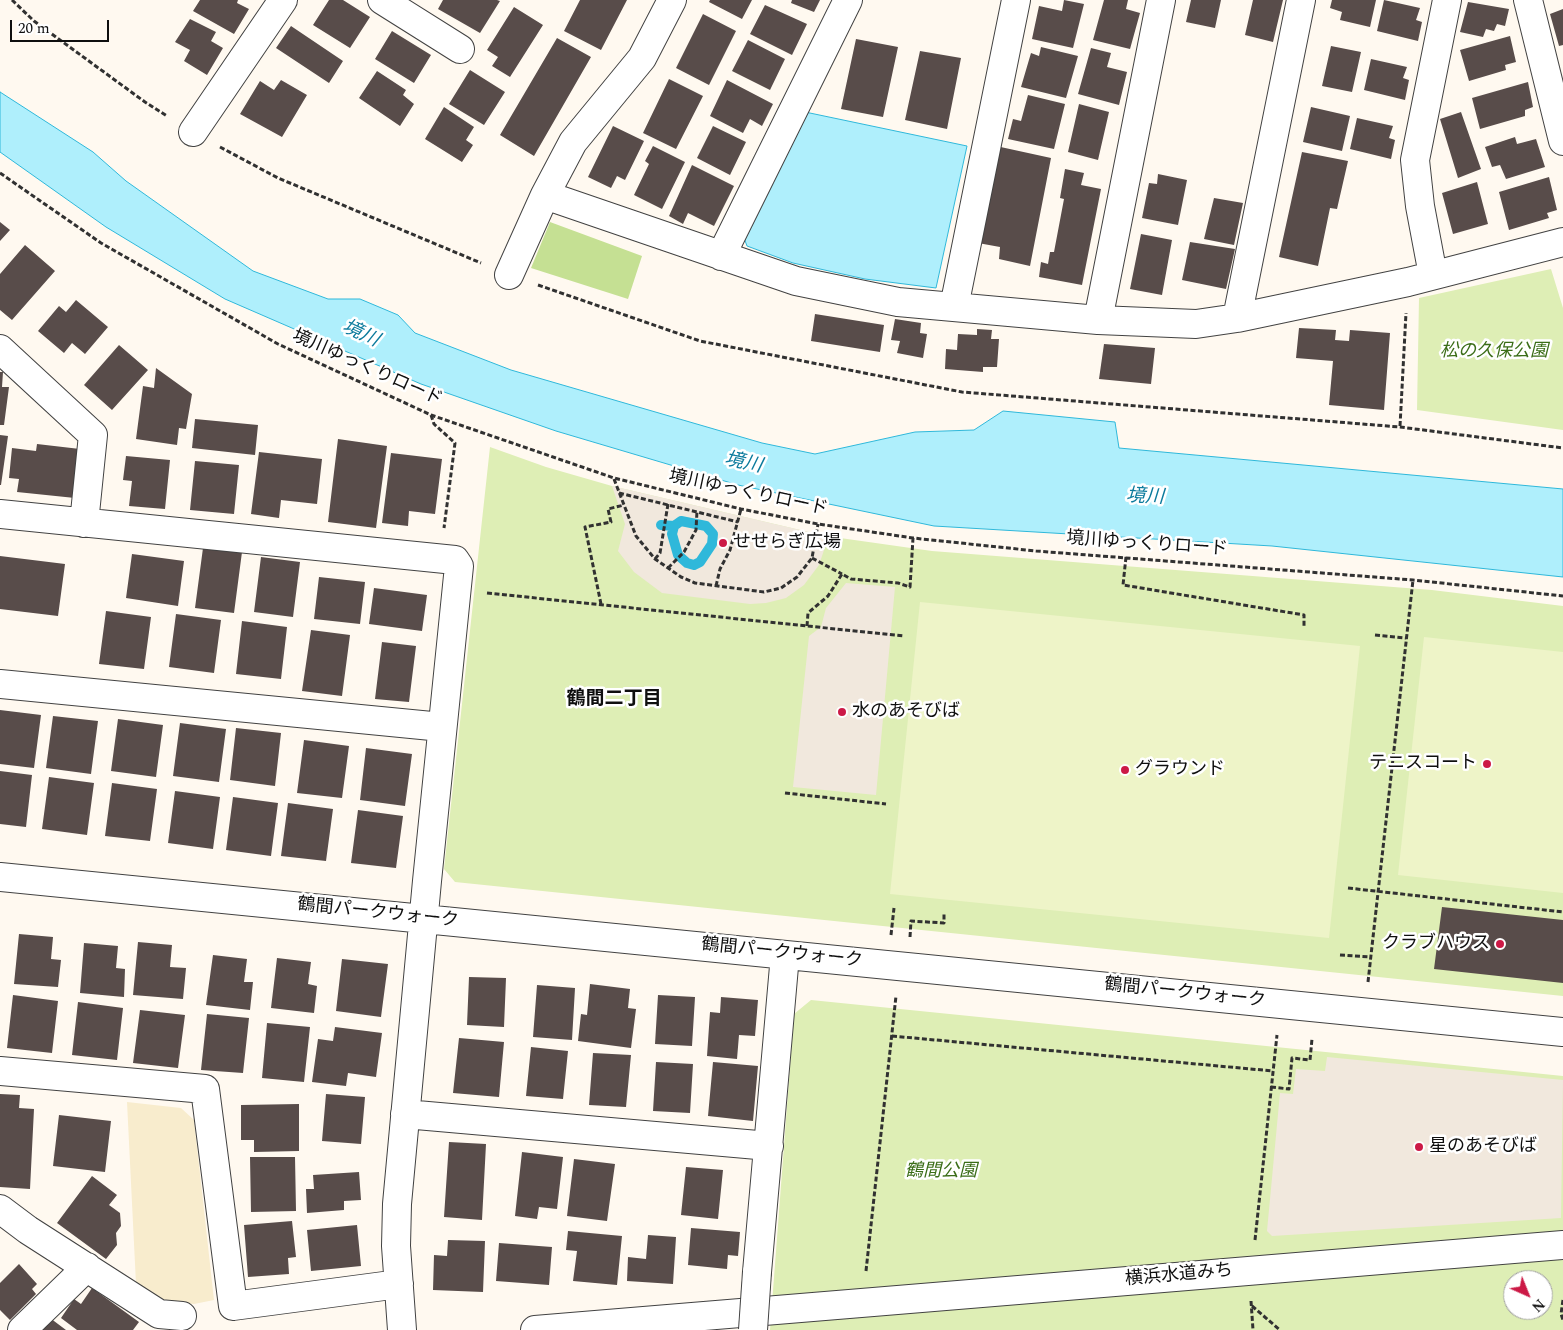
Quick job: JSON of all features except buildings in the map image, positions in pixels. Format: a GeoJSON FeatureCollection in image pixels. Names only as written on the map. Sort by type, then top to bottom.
{"type":"FeatureCollection","features":[{"type":"Feature","properties":{"kind":"street"},"geometry":{"type":"LineString","coordinates":[[193,132],[283,0]]}},
{"type":"Feature","properties":{"kind":"street"},"geometry":{"type":"LineString","coordinates":[[382,0],[460,49]]}},
{"type":"Feature","properties":{"kind":"street"},"geometry":{"type":"LineString","coordinates":[[509,275],[545,195],[573,142],[642,58],[672,0]]}},
{"type":"Feature","properties":{"kind":"street"},"geometry":{"type":"LineString","coordinates":[[722,256],[848,0]]}},
{"type":"Feature","properties":{"kind":"street"},"geometry":{"type":"LineString","coordinates":[[954,307],[1016,0]]}},
{"type":"Feature","properties":{"kind":"street"},"geometry":{"type":"LineString","coordinates":[[1098,320],[1161,0]]}},
{"type":"Feature","properties":{"kind":"street"},"geometry":{"type":"LineString","coordinates":[[1237,318],[1302,0]]}},
{"type":"Feature","properties":{"kind":"street"},"geometry":{"type":"LineString","coordinates":[[1421,278],[1420,206],[1415,160],[1447,0]]}},
{"type":"Feature","properties":{"kind":"street"},"geometry":{"type":"LineString","coordinates":[[1528,0],[1562,130]]}},
{"type":"Feature","properties":{"kind":"street"},"geometry":{"type":"LineString","coordinates":[[545,195],[796,280],[898,302],[1098,320],[1196,324],[1237,318],[1421,278],[1563,242]]}},
{"type":"Feature","properties":{"kind":"street"},"geometry":{"type":"LineString","coordinates":[[0,350],[94,435],[84,522]]}},
{"type":"Feature","properties":{"kind":"street"},"geometry":{"type":"LineString","coordinates":[[0,514],[455,560],[459,566],[423,919],[397,1204],[396,1246],[402,1330]]}},
{"type":"Feature","properties":{"kind":"street"},"geometry":{"type":"LineString","coordinates":[[0,684],[442,727]]}},
{"type":"Feature","properties":{"kind":"street","name":"鶴間パークウォーク"},"geometry":{"type":"LineString","coordinates":[[0,877],[1563,1032]]}},
{"type":"Feature","properties":{"kind":"street"},"geometry":{"type":"LineString","coordinates":[[753,1330],[785,955]]}},
{"type":"Feature","properties":{"kind":"street"},"geometry":{"type":"LineString","coordinates":[[0,1070],[205,1089],[233,1306],[399,1293]]}},
{"type":"Feature","properties":{"kind":"street"},"geometry":{"type":"LineString","coordinates":[[405,1114],[768,1146]]}},
{"type":"Feature","properties":{"kind":"street"},"geometry":{"type":"LineString","coordinates":[[0,1209],[28,1230],[159,1314],[182,1316]]}},
{"type":"Feature","properties":{"kind":"street","name":"横浜水道みち"},"geometry":{"type":"LineString","coordinates":[[535,1330],[1563,1245]]}},
{"type":"Feature","properties":{"kind":"street"},"geometry":{"type":"LineString","coordinates":[[22,1330],[88,1267]]}},
{"type":"Feature","properties":{"kind":"path","name":"境川ゆっくりロード"},"geometry":{"type":"LineString","coordinates":[[0,173],[101,243],[278,344],[431,415],[614,478],[741,509],[818,524],[913,538],[1413,580],[1563,596]]}},
{"type":"Feature","properties":{"kind":"path"},"geometry":{"type":"LineString","coordinates":[[1400,427],[1421,278]]}},
{"type":"Feature","properties":{"kind":"path"},"geometry":{"type":"LineString","coordinates":[[431,415],[434,424],[455,443],[440,559]]}},
{"type":"Feature","properties":{"kind":"path"},"geometry":{"type":"LineString","coordinates":[[614,478],[636,536],[655,559],[695,583],[764,592],[781,588],[797,577],[812,558],[818,524]]}},
{"type":"Feature","properties":{"kind":"path"},"geometry":{"type":"LineString","coordinates":[[619,493],[738,522]]}},
{"type":"Feature","properties":{"kind":"path"},"geometry":{"type":"LineString","coordinates":[[655,559],[660,553],[668,504]]}},
{"type":"Feature","properties":{"kind":"path"},"geometry":{"type":"LineString","coordinates":[[601,604],[585,527],[611,522],[608,509],[624,505]]}},
{"type":"Feature","properties":{"kind":"path"},"geometry":{"type":"LineString","coordinates":[[716,586],[720,569],[730,550],[741,509]]}},
{"type":"Feature","properties":{"kind":"path"},"geometry":{"type":"LineString","coordinates":[[668,568],[681,555],[696,526],[697,511]]}},
{"type":"Feature","properties":{"kind":"path"},"geometry":{"type":"LineString","coordinates":[[812,558],[851,579],[898,583],[910,587],[913,538]]}},
{"type":"Feature","properties":{"kind":"path"},"geometry":{"type":"LineString","coordinates":[[1126,557],[1123,586],[1304,615],[1304,628]]}},
{"type":"Feature","properties":{"kind":"path"},"geometry":{"type":"LineString","coordinates":[[807,626],[808,613],[828,596],[842,574]]}},
{"type":"Feature","properties":{"kind":"path"},"geometry":{"type":"LineString","coordinates":[[1368,982],[1413,580]]}},
{"type":"Feature","properties":{"kind":"path"},"geometry":{"type":"LineString","coordinates":[[487,593],[904,636]]}},
{"type":"Feature","properties":{"kind":"path"},"geometry":{"type":"LineString","coordinates":[[1375,634],[1406,638]]}},
{"type":"Feature","properties":{"kind":"path"},"geometry":{"type":"LineString","coordinates":[[785,794],[886,804]]}},
{"type":"Feature","properties":{"kind":"path"},"geometry":{"type":"LineString","coordinates":[[1348,888],[1563,912]]}},
{"type":"Feature","properties":{"kind":"path"},"geometry":{"type":"LineString","coordinates":[[891,936],[894,908]]}},
{"type":"Feature","properties":{"kind":"path"},"geometry":{"type":"LineString","coordinates":[[910,938],[912,921],[944,923],[944,914]]}},
{"type":"Feature","properties":{"kind":"path"},"geometry":{"type":"LineString","coordinates":[[1340,955],[1371,957]]}},
{"type":"Feature","properties":{"kind":"path"},"geometry":{"type":"LineString","coordinates":[[863,1302],[896,996]]}},
{"type":"Feature","properties":{"kind":"path"},"geometry":{"type":"LineString","coordinates":[[1252,1270],[1276,1035]]}},
{"type":"Feature","properties":{"kind":"path"},"geometry":{"type":"LineString","coordinates":[[892,1036],[1273,1071]]}},
{"type":"Feature","properties":{"kind":"path"},"geometry":{"type":"LineString","coordinates":[[1271,1087],[1289,1089],[1292,1058],[1310,1060],[1312,1038]]}},
{"type":"Feature","properties":{"kind":"path"},"geometry":{"type":"LineString","coordinates":[[1563,1300],[1561,1314],[1563,1320]]}},
{"type":"Feature","properties":{"kind":"path"},"geometry":{"type":"LineString","coordinates":[[1251,1306],[1280,1330]]}},
{"type":"Feature","properties":{"kind":"shaded area","name":"せせらぎ広場"},"geometry":{"type":"Polygon","coordinates":[[[612,486],[826,536],[819,565],[804,585],[786,598],[766,603],[750,604],[662,593],[634,572],[618,551],[625,524],[612,486]]]}},
{"type":"Feature","properties":{"kind":"shaded area","name":"水のあそびば"},"geometry":{"type":"Polygon","coordinates":[[[846,583],[895,587],[876,795],[793,787],[809,636],[821,627],[826,608],[846,583]]]}},
{"type":"Feature","properties":{"kind":"shaded area","name":"星のあそびば"},"geometry":{"type":"Polygon","coordinates":[[[1327,1057],[1563,1080],[1561,1218],[1272,1236],[1267,1231],[1280,1093],[1293,1094],[1296,1069],[1325,1071],[1327,1057]]]}},
{"type":"Feature","properties":{"kind":"shaded area"},"geometry":{"type":"Polygon","coordinates":[[[127,1102],[181,1108],[194,1120],[214,1300],[194,1304],[162,1301],[136,1284],[127,1102]]]}},
{"type":"Feature","properties":{"kind":"green space"},"geometry":{"type":"Polygon","coordinates":[[[550,222],[642,256],[628,299],[531,268],[550,222]]]}},
{"type":"Feature","properties":{"kind":"green space","name":"松の久保公園"},"geometry":{"type":"Polygon","coordinates":[[[1551,269],[1563,308],[1563,430],[1417,410],[1419,298],[1551,269]]]}},
{"type":"Feature","properties":{"kind":"green space"},"geometry":{"type":"Polygon","coordinates":[[[490,447],[546,467],[612,486],[826,536],[932,551],[1432,590],[1563,606],[1563,996],[455,882],[444,869],[490,447]]]}},
{"type":"Feature","properties":{"kind":"green space","name":"グラウンド"},"geometry":{"type":"Polygon","coordinates":[[[920,602],[1360,646],[1329,938],[890,894],[920,602]]]}},
{"type":"Feature","properties":{"kind":"green space","name":"テニスコート"},"geometry":{"type":"Polygon","coordinates":[[[1424,637],[1563,652],[1563,893],[1398,875],[1424,637]]]}},
{"type":"Feature","properties":{"kind":"green space","name":"鶴間公園"},"geometry":{"type":"Polygon","coordinates":[[[811,1000],[1563,1076],[1563,1330],[770,1330],[794,1014],[811,1000]]]}},
{"type":"Feature","properties":{"kind":"water","name":"境川"},"geometry":{"type":"Polygon","coordinates":[[[0,92],[93,152],[126,181],[253,271],[328,299],[360,299],[398,315],[415,333],[511,370],[762,443],[815,454],[915,432],[974,430],[1003,411],[1115,422],[1119,448],[1563,489],[1563,577],[1272,546],[934,526],[738,485],[556,431],[421,384],[225,299],[106,227],[0,152],[0,92]]]}},
{"type":"Feature","properties":{"kind":"water"},"geometry":{"type":"Polygon","coordinates":[[[805,112],[967,146],[936,288],[865,279],[793,263],[747,246],[743,235],[805,112]]]}},
{"type":"Feature","properties":{"kind":"waterway"},"geometry":{"type":"LineString","coordinates":[[661,525],[674,526],[681,521],[706,526],[713,534],[712,544],[700,562],[694,565],[687,563],[678,555],[672,534],[674,526]]}},
{"type":"Feature","properties":{"kind":"place","name":"せせらぎ広場"},"geometry":{"type":"Point","coordinates":[723,543]}},
{"type":"Feature","properties":{"kind":"place","name":"水のあそびば"},"geometry":{"type":"Point","coordinates":[842,712]}},
{"type":"Feature","properties":{"kind":"place","name":"テニスコート"},"geometry":{"type":"Point","coordinates":[1487,764]}},
{"type":"Feature","properties":{"kind":"place","name":"グラウンド"},"geometry":{"type":"Point","coordinates":[1125,770]}},
{"type":"Feature","properties":{"kind":"place","name":"クラブハウス"},"geometry":{"type":"Point","coordinates":[1500,944]}},
{"type":"Feature","properties":{"kind":"place","name":"星のあそびば"},"geometry":{"type":"Point","coordinates":[1419,1147]}},
{"type":"Feature","properties":{"kind":"district","name":"鶴間二丁目"},"geometry":{"type":"Point","coordinates":[614,700]}}]}
